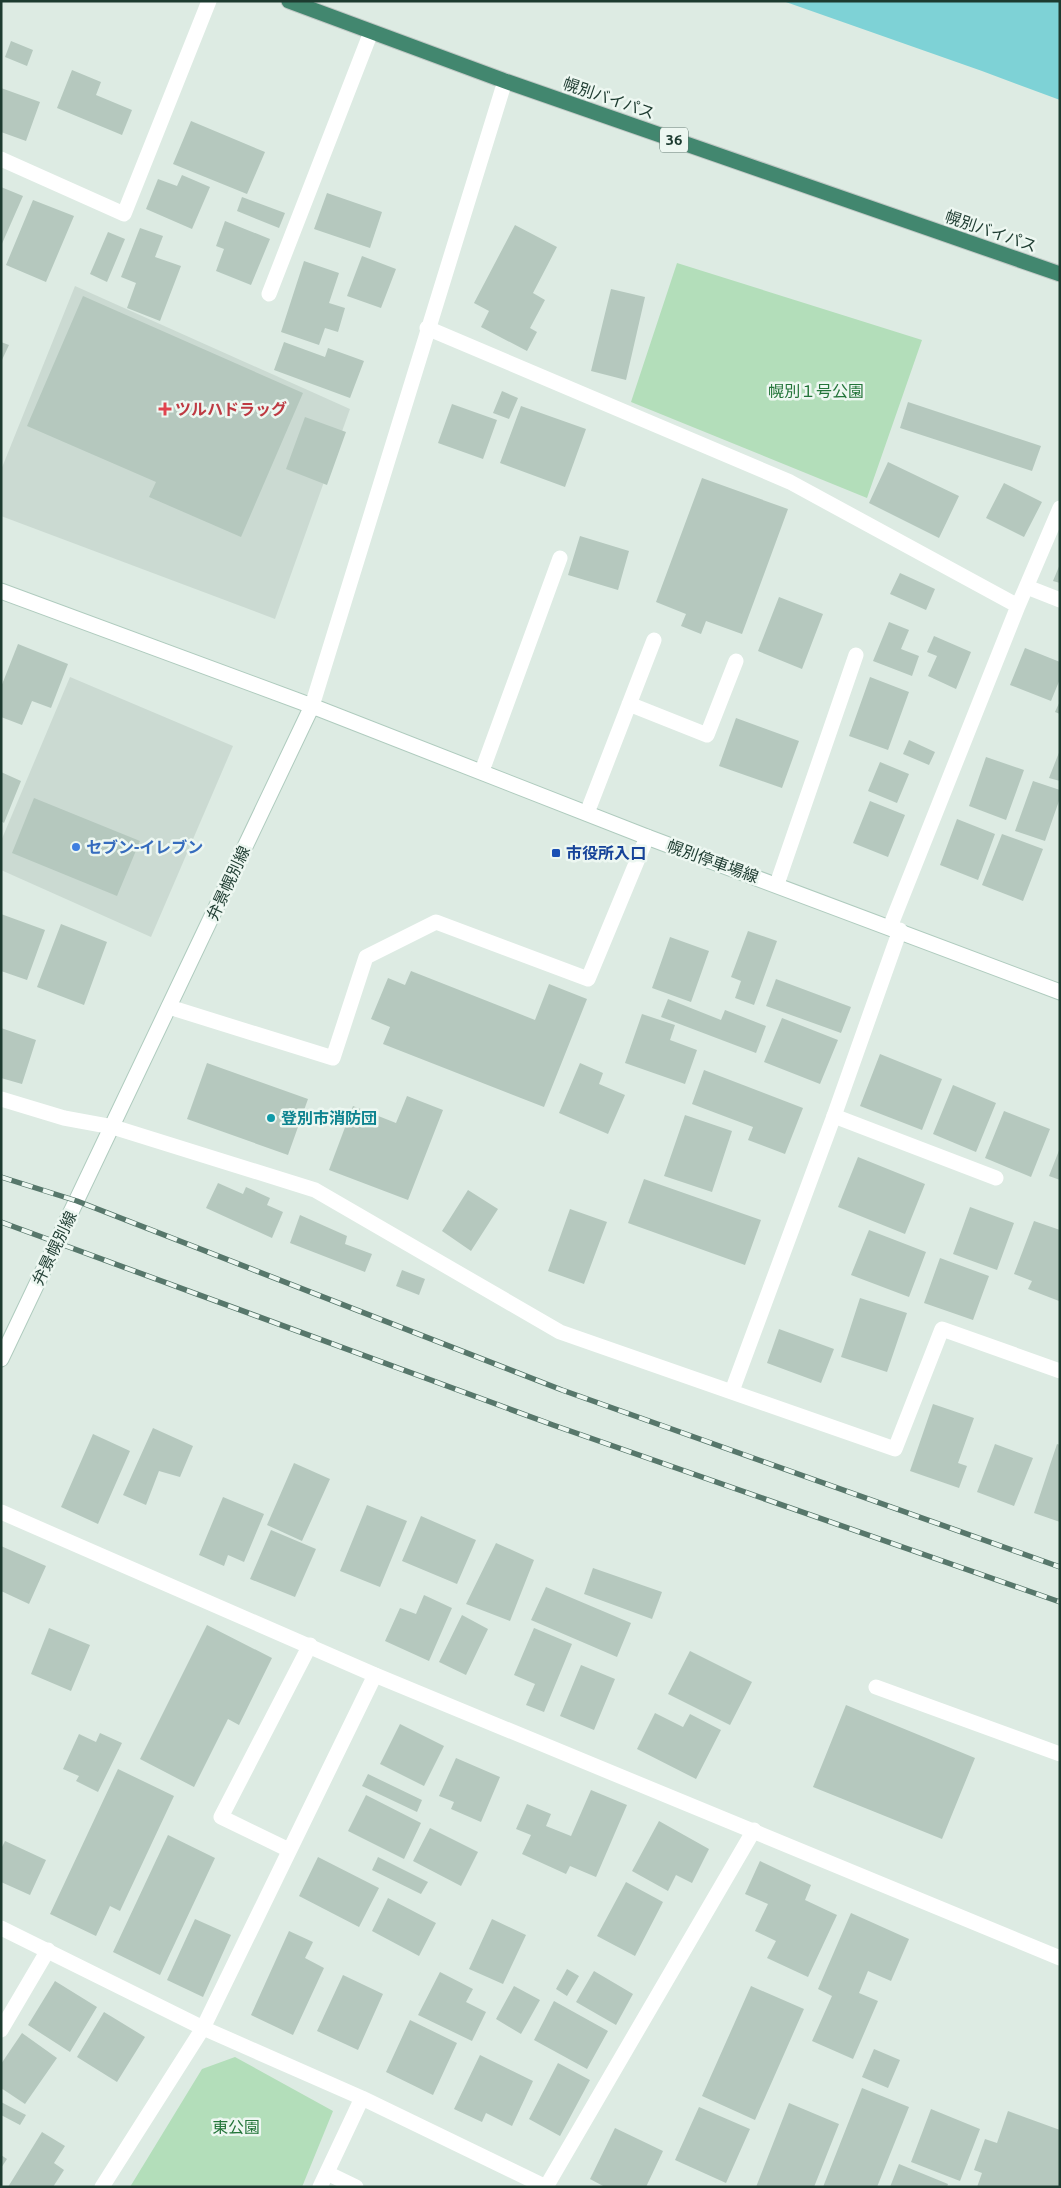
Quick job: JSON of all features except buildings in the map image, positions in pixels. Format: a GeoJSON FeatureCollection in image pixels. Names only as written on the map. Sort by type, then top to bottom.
{"type":"FeatureCollection","features":[{"type":"Feature","properties":{"kind":"highway","name":"幌別バイパス"},"geometry":{"type":"LineString","coordinates":[[289,1],[505,81],[1060,274]]}},
{"type":"Feature","properties":{"kind":"street"},"geometry":{"type":"LineString","coordinates":[[1,159],[124,214],[210,1]]}},
{"type":"Feature","properties":{"kind":"street"},"geometry":{"type":"LineString","coordinates":[[269,294],[371,32]]}},
{"type":"Feature","properties":{"kind":"street","name":"弁景幌別線"},"geometry":{"type":"LineString","coordinates":[[2,1356],[312,706],[427,328],[505,81]]}},
{"type":"Feature","properties":{"kind":"street"},"geometry":{"type":"LineString","coordinates":[[427,328],[790,482],[1018,606]]}},
{"type":"Feature","properties":{"kind":"street"},"geometry":{"type":"LineString","coordinates":[[732,1391],[834,1116],[895,929],[1018,606],[1060,508]]}},
{"type":"Feature","properties":{"kind":"street"},"geometry":{"type":"LineString","coordinates":[[482,771],[560,558]]}},
{"type":"Feature","properties":{"kind":"street"},"geometry":{"type":"LineString","coordinates":[[1027,587],[1060,600]]}},
{"type":"Feature","properties":{"kind":"street"},"geometry":{"type":"LineString","coordinates":[[1,591],[312,706]]}},
{"type":"Feature","properties":{"kind":"street"},"geometry":{"type":"LineString","coordinates":[[587,813],[654,640]]}},
{"type":"Feature","properties":{"kind":"street"},"geometry":{"type":"LineString","coordinates":[[777,884],[856,655]]}},
{"type":"Feature","properties":{"kind":"street"},"geometry":{"type":"LineString","coordinates":[[629,704],[707,735],[736,661]]}},
{"type":"Feature","properties":{"kind":"street","name":"幌別停車場線"},"geometry":{"type":"LineString","coordinates":[[312,706],[647,837],[777,884],[1060,992]]}},
{"type":"Feature","properties":{"kind":"street"},"geometry":{"type":"LineString","coordinates":[[169,1007],[333,1058],[366,957],[436,922],[588,979],[647,837]]}},
{"type":"Feature","properties":{"kind":"street"},"geometry":{"type":"LineString","coordinates":[[1,1099],[64,1118],[112,1127],[315,1190],[560,1332],[895,1449],[942,1329],[1060,1370]]}},
{"type":"Feature","properties":{"kind":"street"},"geometry":{"type":"LineString","coordinates":[[834,1116],[996,1178]]}},
{"type":"Feature","properties":{"kind":"street"},"geometry":{"type":"LineString","coordinates":[[1,1512],[310,1645],[375,1675],[1060,1958]]}},
{"type":"Feature","properties":{"kind":"street"},"geometry":{"type":"LineString","coordinates":[[289,1850],[221,1817],[310,1645]]}},
{"type":"Feature","properties":{"kind":"street"},"geometry":{"type":"LineString","coordinates":[[102,2187],[203,2028],[375,1675]]}},
{"type":"Feature","properties":{"kind":"street"},"geometry":{"type":"LineString","coordinates":[[876,1687],[1060,1754]]}},
{"type":"Feature","properties":{"kind":"street"},"geometry":{"type":"LineString","coordinates":[[1,1928],[203,2028],[362,2098],[546,2187],[754,1830]]}},
{"type":"Feature","properties":{"kind":"street"},"geometry":{"type":"LineString","coordinates":[[1,2030],[48,1950]]}},
{"type":"Feature","properties":{"kind":"street"},"geometry":{"type":"LineString","coordinates":[[320,2187],[362,2098]]}},
{"type":"Feature","properties":{"kind":"street"},"geometry":{"type":"LineString","coordinates":[[327,2173],[356,2187]]}},
{"type":"Feature","properties":{"kind":"shaded area"},"geometry":{"type":"Polygon","coordinates":[[[75,286],[350,409],[275,619],[1,516],[1,470],[75,286]]]}},
{"type":"Feature","properties":{"kind":"shaded area"},"geometry":{"type":"Polygon","coordinates":[[[70,677],[233,746],[151,937],[1,870],[1,841],[70,677]]]}},
{"type":"Feature","properties":{"kind":"green space","name":"幌別１号公園"},"geometry":{"type":"Polygon","coordinates":[[[677,263],[922,340],[867,498],[631,402],[677,263]]]}},
{"type":"Feature","properties":{"kind":"green space","name":"東公園"},"geometry":{"type":"Polygon","coordinates":[[[235,2057],[333,2111],[302,2187],[130,2187],[202,2069],[235,2057]]]}},
{"type":"Feature","properties":{"kind":"water"},"geometry":{"type":"Polygon","coordinates":[[[783,1],[1060,1],[1060,100],[982,71],[783,1]]]}},
{"type":"Feature","properties":{"kind":"railway"},"geometry":{"type":"LineString","coordinates":[[1,1177],[77,1201],[562,1390],[1060,1567]]}},
{"type":"Feature","properties":{"kind":"railway"},"geometry":{"type":"LineString","coordinates":[[1,1222],[553,1425],[1060,1602]]}},
{"type":"Feature","properties":{"kind":"place","name":"ツルハドラッグ"},"geometry":{"type":"Point","coordinates":[165,409]}},
{"type":"Feature","properties":{"kind":"place","name":"セブン-イレブン"},"geometry":{"type":"Point","coordinates":[76,847]}},
{"type":"Feature","properties":{"kind":"place","name":"市役所入口"},"geometry":{"type":"Point","coordinates":[556,853]}},
{"type":"Feature","properties":{"kind":"place","name":"登別市消防団"},"geometry":{"type":"Point","coordinates":[271,1118]}}]}
